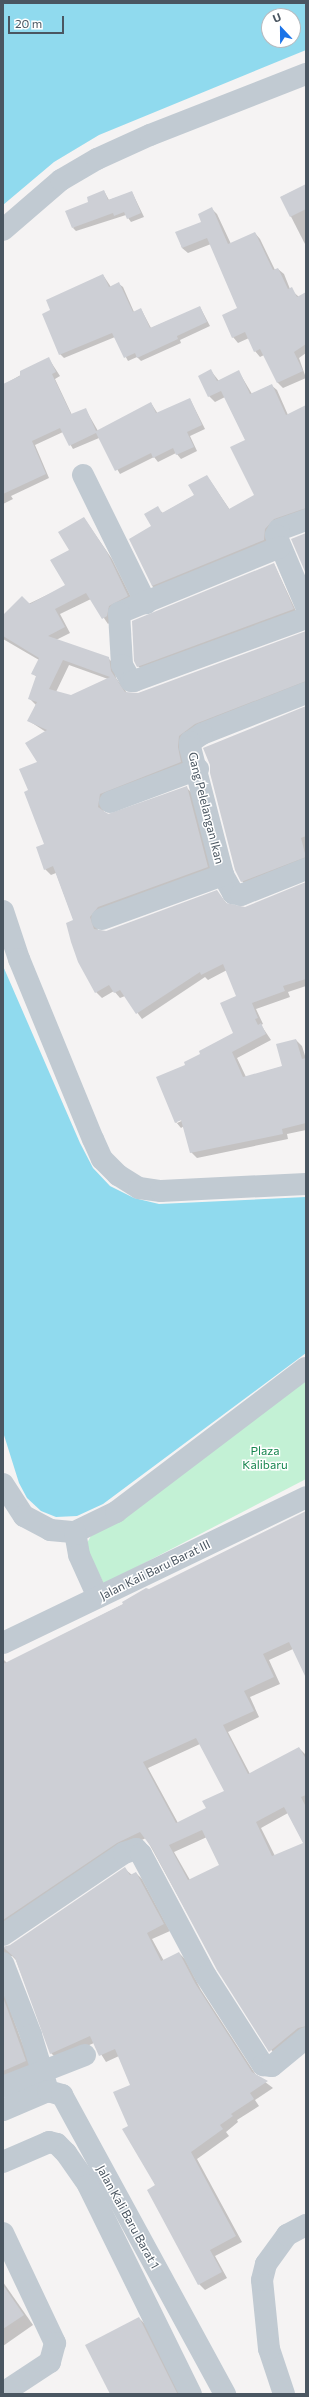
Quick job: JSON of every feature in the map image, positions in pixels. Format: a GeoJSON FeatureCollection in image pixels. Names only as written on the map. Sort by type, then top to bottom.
{"type":"FeatureCollection","features":[{"type":"Feature","properties":{"kind":"street"},"geometry":{"type":"LineString","coordinates":[[3,230],[61,180],[97,159],[150,134],[306,74]]}},
{"type":"Feature","properties":{"kind":"street"},"geometry":{"type":"LineString","coordinates":[[83,475],[146,604]]}},
{"type":"Feature","properties":{"kind":"street"},"geometry":{"type":"LineString","coordinates":[[306,520],[276,532],[280,547],[306,606]]}},
{"type":"Feature","properties":{"kind":"street"},"geometry":{"type":"LineString","coordinates":[[280,547],[146,604],[119,612],[118,618],[121,659],[132,681],[306,618]]}},
{"type":"Feature","properties":{"kind":"street","name":"Gang Pelelangan Ikan"},"geometry":{"type":"LineString","coordinates":[[306,693],[195,738],[190,742],[190,747],[198,769],[223,875],[233,893],[241,895],[306,869]]}},
{"type":"Feature","properties":{"kind":"street"},"geometry":{"type":"LineString","coordinates":[[110,802],[198,769]]}},
{"type":"Feature","properties":{"kind":"street"},"geometry":{"type":"LineString","coordinates":[[102,919],[223,875]]}},
{"type":"Feature","properties":{"kind":"street"},"geometry":{"type":"LineString","coordinates":[[3,912],[19,959],[93,1139],[102,1159],[118,1175],[140,1188],[161,1192],[306,1184]]}},
{"type":"Feature","properties":{"kind":"street"},"geometry":{"type":"LineString","coordinates":[[3,1484],[24,1516],[50,1530],[74,1532],[116,1512],[306,1368]]}},
{"type":"Feature","properties":{"kind":"street","name":"Jalan Kali Baru Barat III"},"geometry":{"type":"LineString","coordinates":[[4,1639],[98,1597],[306,1497]]}},
{"type":"Feature","properties":{"kind":"street"},"geometry":{"type":"LineString","coordinates":[[74,1532],[79,1555],[98,1597]]}},
{"type":"Feature","properties":{"kind":"street"},"geometry":{"type":"LineString","coordinates":[[3,1935],[124,1852],[136,1849],[141,1854],[206,1976],[263,2065],[272,2066],[306,2038]]}},
{"type":"Feature","properties":{"kind":"street"},"geometry":{"type":"LineString","coordinates":[[3,1963],[43,2070],[48,2091],[3,2110]]}},
{"type":"Feature","properties":{"kind":"street"},"geometry":{"type":"LineString","coordinates":[[3,2087],[43,2070],[85,2055]]}},
{"type":"Feature","properties":{"kind":"street","name":"Jalan Kali Baru Barat 1"},"geometry":{"type":"LineString","coordinates":[[48,2091],[62,2095],[225,2394]]}},
{"type":"Feature","properties":{"kind":"street"},"geometry":{"type":"LineString","coordinates":[[3,2162],[48,2142],[57,2144],[66,2153],[88,2185],[191,2394]]}},
{"type":"Feature","properties":{"kind":"street"},"geometry":{"type":"LineString","coordinates":[[284,2394],[269,2348],[262,2280],[266,2264],[287,2235],[306,2225]]}},
{"type":"Feature","properties":{"kind":"street"},"geometry":{"type":"LineString","coordinates":[[3,2233],[55,2343],[50,2362],[3,2393]]}},
{"type":"Feature","properties":{"kind":"green space","name":"Plaza Kalibaru"},"geometry":{"type":"Polygon","coordinates":[[[306,1380],[306,1479],[104,1584],[89,1554],[87,1543],[92,1534],[306,1380]]]}},
{"type":"Feature","properties":{"kind":"water"},"geometry":{"type":"Polygon","coordinates":[[[3,3],[306,3],[306,50],[99,135],[54,162],[3,205],[3,3]]]}},
{"type":"Feature","properties":{"kind":"water"},"geometry":{"type":"Polygon","coordinates":[[[3,966],[80,1143],[93,1168],[110,1186],[134,1198],[159,1204],[306,1197],[306,1353],[103,1504],[77,1516],[56,1517],[41,1511],[27,1498],[19,1483],[3,1432],[3,966]]]}},
{"type":"Feature","properties":{"kind":"building"},"geometry":{"type":"Polygon","coordinates":[[[306,184],[306,209],[290,217],[280,197],[306,184]]]}},
{"type":"Feature","properties":{"kind":"building"},"geometry":{"type":"Polygon","coordinates":[[[104,190],[108,200],[132,191],[141,213],[127,219],[124,212],[114,216],[113,213],[72,228],[65,211],[88,202],[87,197],[104,190]]]}},
{"type":"Feature","properties":{"kind":"building"},"geometry":{"type":"Polygon","coordinates":[[[212,207],[228,244],[255,232],[273,270],[278,268],[288,289],[292,287],[297,297],[306,292],[306,344],[294,352],[303,371],[277,383],[260,349],[254,352],[245,332],[232,338],[222,315],[237,308],[207,238],[182,248],[175,232],[201,222],[198,214],[212,207]]]}},
{"type":"Feature","properties":{"kind":"building"},"geometry":{"type":"Polygon","coordinates":[[[103,274],[109,287],[119,282],[133,312],[141,308],[150,328],[200,306],[207,322],[177,336],[178,339],[137,358],[135,353],[124,358],[112,333],[59,355],[42,314],[50,310],[46,300],[103,274]]]}},
{"type":"Feature","properties":{"kind":"building"},"geometry":{"type":"Polygon","coordinates":[[[49,357],[56,372],[52,374],[71,414],[86,408],[96,431],[151,402],[156,413],[190,398],[202,425],[187,432],[194,447],[176,455],[173,448],[153,458],[151,453],[115,471],[96,433],[69,446],[60,428],[32,441],[46,474],[3,494],[3,384],[20,376],[20,371],[49,357]]]}},
{"type":"Feature","properties":{"kind":"building"},"geometry":{"type":"Polygon","coordinates":[[[211,369],[217,381],[239,370],[250,394],[272,384],[286,415],[306,405],[306,508],[274,519],[265,529],[264,540],[152,586],[129,539],[151,526],[144,514],[158,506],[162,513],[194,495],[188,485],[207,475],[229,509],[254,495],[230,447],[245,440],[221,391],[208,397],[198,376],[211,369]]]}},
{"type":"Feature","properties":{"kind":"building"},"geometry":{"type":"Polygon","coordinates":[[[84,517],[107,552],[128,596],[109,606],[107,616],[102,619],[86,593],[55,609],[65,627],[48,636],[109,657],[111,671],[125,692],[138,693],[306,631],[306,681],[195,724],[179,736],[178,747],[181,762],[100,794],[98,807],[108,814],[187,786],[208,867],[98,907],[90,917],[94,929],[106,931],[217,890],[226,903],[245,907],[306,882],[306,979],[283,986],[285,991],[252,1003],[258,1018],[255,1019],[258,1025],[261,1023],[266,1034],[232,1052],[243,1077],[282,1066],[276,1044],[296,1039],[302,1059],[306,1058],[306,1123],[282,1129],[283,1134],[190,1153],[181,1120],[175,1123],[156,1077],[185,1065],[184,1062],[200,1054],[199,1051],[233,1033],[220,1003],[236,996],[223,964],[201,975],[200,972],[136,1014],[120,990],[114,993],[109,985],[95,993],[78,962],[66,923],[73,920],[53,866],[44,870],[36,847],[44,844],[24,792],[28,790],[19,769],[37,762],[25,743],[47,730],[27,721],[37,702],[28,699],[36,676],[31,674],[39,658],[3,636],[3,615],[22,596],[30,604],[65,585],[50,560],[69,550],[58,532],[84,517]],[[63,660],[49,689],[71,695],[110,677],[63,660]]]}},
{"type":"Feature","properties":{"kind":"building"},"geometry":{"type":"Polygon","coordinates":[[[306,533],[306,574],[291,539],[306,533]]]}},
{"type":"Feature","properties":{"kind":"building"},"geometry":{"type":"Polygon","coordinates":[[[274,563],[294,609],[137,667],[134,661],[132,621],[274,563]]]}},
{"type":"Feature","properties":{"kind":"building"},"geometry":{"type":"Polygon","coordinates":[[[306,706],[306,836],[301,838],[306,857],[241,882],[235,870],[210,773],[210,765],[203,748],[306,706]]]}},
{"type":"Feature","properties":{"kind":"building"},"geometry":{"type":"Polygon","coordinates":[[[306,1511],[306,1678],[289,1642],[263,1654],[274,1677],[244,1691],[254,1711],[223,1725],[248,1774],[299,1747],[306,1759],[306,1795],[301,1797],[306,1807],[306,2026],[298,2028],[269,2052],[217,1970],[152,1848],[140,1832],[117,1843],[3,1920],[3,1664],[123,1604],[122,1602],[146,1588],[149,1589],[306,1511]],[[196,1738],[143,1762],[176,1823],[206,1808],[202,1801],[224,1791],[196,1738]],[[284,1807],[256,1822],[272,1856],[303,1843],[284,1807]],[[202,1830],[169,1845],[188,1880],[219,1865],[202,1830]]]}},
{"type":"Feature","properties":{"kind":"building"},"geometry":{"type":"Polygon","coordinates":[[[125,1867],[130,1875],[136,1872],[164,1924],[147,1933],[161,1961],[179,1952],[195,1983],[252,2072],[268,2081],[250,2093],[254,2099],[231,2114],[233,2116],[220,2125],[223,2129],[191,2152],[236,2236],[210,2250],[222,2272],[198,2285],[147,2190],[155,2185],[122,2129],[128,2126],[113,2092],[130,2085],[115,2049],[99,2056],[90,2036],[50,2054],[15,1958],[3,1947],[10,1945],[125,1867]]]}},
{"type":"Feature","properties":{"kind":"building"},"geometry":{"type":"Polygon","coordinates":[[[3,1997],[26,2061],[3,2071],[3,1997]]]}},
{"type":"Feature","properties":{"kind":"building"},"geometry":{"type":"Polygon","coordinates":[[[3,2285],[24,2315],[3,2329],[3,2285]]]}},
{"type":"Feature","properties":{"kind":"building"},"geometry":{"type":"Polygon","coordinates":[[[139,2317],[177,2393],[176,2394],[110,2394],[85,2345],[139,2317]]]}}]}
